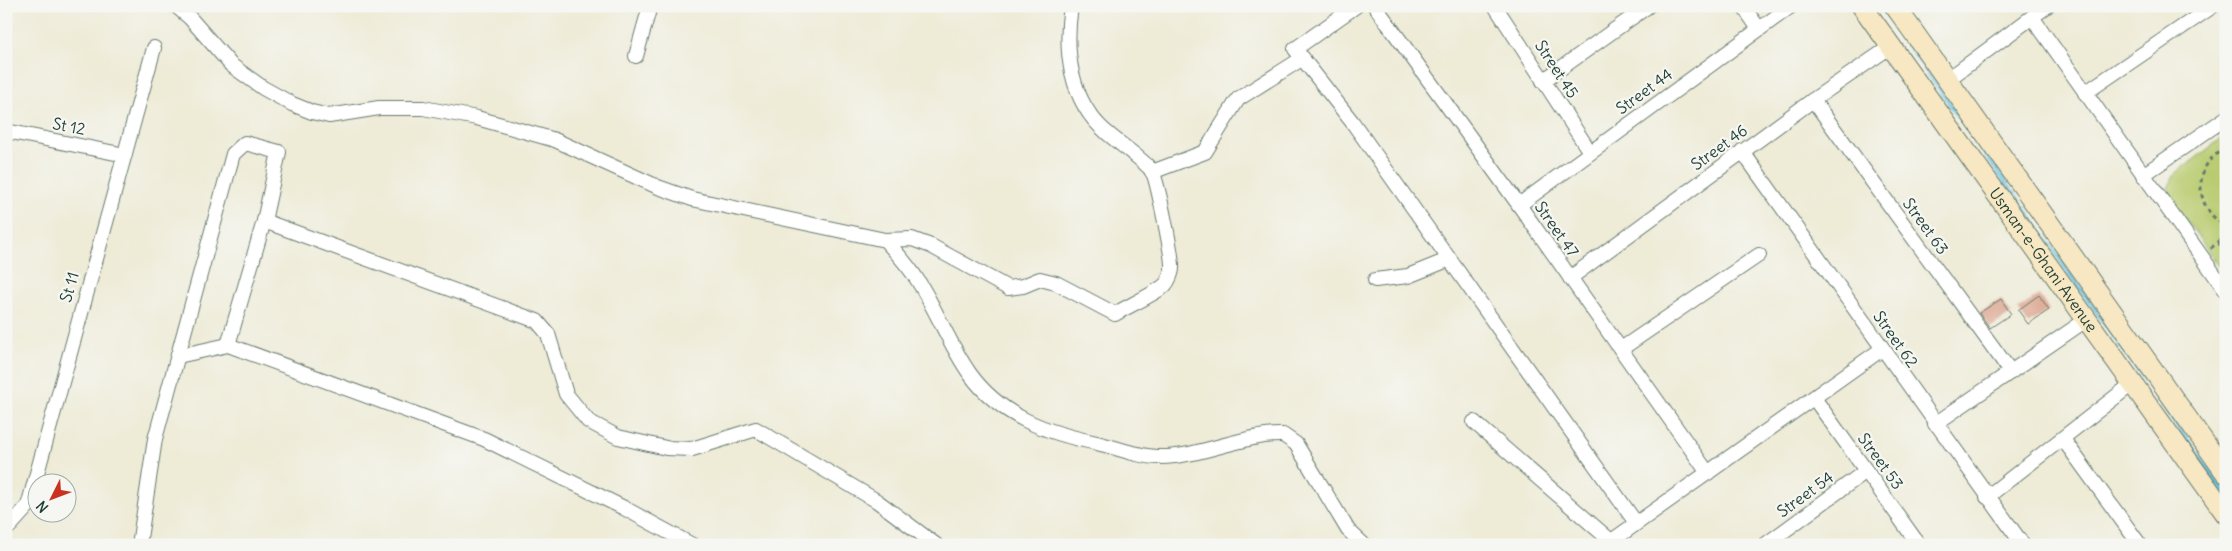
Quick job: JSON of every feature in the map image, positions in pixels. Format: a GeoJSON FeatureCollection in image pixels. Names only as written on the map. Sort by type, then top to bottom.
{"type":"FeatureCollection","features":[{"type":"Feature","properties":{"kind":"main road","name":"Usman-e-Ghani Avenue"},"geometry":{"type":"LineString","coordinates":[[1862,6],[2226,514]]}},
{"type":"Feature","properties":{"kind":"main road","name":"Usman-e-Ghani Avenue"},"geometry":{"type":"LineString","coordinates":[[1895,6],[2226,473]]}},
{"type":"Feature","properties":{"kind":"street"},"geometry":{"type":"LineString","coordinates":[[176,6],[190,18],[231,65],[262,88],[312,112],[329,116],[379,108],[422,108],[476,118],[556,140],[658,187],[692,199],[885,240],[902,238],[918,242],[1008,288],[1023,286],[1040,278],[1056,283],[1115,314],[1165,285],[1172,268],[1160,195],[1152,172],[1096,123],[1079,95],[1073,80],[1067,44],[1071,6]]}},
{"type":"Feature","properties":{"kind":"street"},"geometry":{"type":"LineString","coordinates":[[636,56],[650,6]]}},
{"type":"Feature","properties":{"kind":"street"},"geometry":{"type":"LineString","coordinates":[[1152,172],[1205,152],[1238,99],[1299,53],[1356,6]]}},
{"type":"Feature","properties":{"kind":"street","name":"Street 47"},"geometry":{"type":"LineString","coordinates":[[1375,6],[1519,205],[1708,473]]}},
{"type":"Feature","properties":{"kind":"street"},"geometry":{"type":"LineString","coordinates":[[1543,81],[1648,6]]}},
{"type":"Feature","properties":{"kind":"street"},"geometry":{"type":"LineString","coordinates":[[1744,6],[1759,29]]}},
{"type":"Feature","properties":{"kind":"street","name":"Street 44"},"geometry":{"type":"LineString","coordinates":[[1519,205],[1791,6]]}},
{"type":"Feature","properties":{"kind":"street"},"geometry":{"type":"LineString","coordinates":[[1948,80],[2047,6]]}},
{"type":"Feature","properties":{"kind":"street"},"geometry":{"type":"LineString","coordinates":[[2085,93],[2213,6]]}},
{"type":"Feature","properties":{"kind":"street","name":"Street 45"},"geometry":{"type":"LineString","coordinates":[[1497,7],[1590,152]]}},
{"type":"Feature","properties":{"kind":"street"},"geometry":{"type":"LineString","coordinates":[[2032,17],[2226,291]]}},
{"type":"Feature","properties":{"kind":"street","name":"Street 46"},"geometry":{"type":"LineString","coordinates":[[1570,278],[1813,100],[1890,47]]}},
{"type":"Feature","properties":{"kind":"street","name":"St 11"},"geometry":{"type":"LineString","coordinates":[[6,528],[28,506],[154,48]]}},
{"type":"Feature","properties":{"kind":"street"},"geometry":{"type":"LineString","coordinates":[[1299,53],[1353,123],[1636,523]]}},
{"type":"Feature","properties":{"kind":"street","name":"Street 63"},"geometry":{"type":"LineString","coordinates":[[1813,100],[2010,372]]}},
{"type":"Feature","properties":{"kind":"street"},"geometry":{"type":"LineString","coordinates":[[2144,175],[2226,118]]}},
{"type":"Feature","properties":{"kind":"street","name":"St 12"},"geometry":{"type":"LineString","coordinates":[[6,131],[124,155]]}},
{"type":"Feature","properties":{"kind":"street"},"geometry":{"type":"LineString","coordinates":[[139,545],[155,439],[233,154],[245,143],[280,152],[264,221],[228,345]]}},
{"type":"Feature","properties":{"kind":"street","name":"Street 62"},"geometry":{"type":"LineString","coordinates":[[1742,152],[2023,545]]}},
{"type":"Feature","properties":{"kind":"street"},"geometry":{"type":"LineString","coordinates":[[264,221],[537,321],[548,334],[566,394],[588,421],[618,436],[666,448],[692,449],[756,429],[876,501],[936,545]]}},
{"type":"Feature","properties":{"kind":"street"},"geometry":{"type":"LineString","coordinates":[[885,240],[918,281],[970,374],[982,388],[1008,410],[1052,433],[1158,457],[1198,452],[1261,437],[1283,434],[1296,444],[1348,530],[1364,545]]}},
{"type":"Feature","properties":{"kind":"street"},"geometry":{"type":"LineString","coordinates":[[1620,349],[1759,255]]}},
{"type":"Feature","properties":{"kind":"street"},"geometry":{"type":"LineString","coordinates":[[1376,280],[1408,276],[1450,259]]}},
{"type":"Feature","properties":{"kind":"street"},"geometry":{"type":"LineString","coordinates":[[1935,424],[2086,320]]}},
{"type":"Feature","properties":{"kind":"street"},"geometry":{"type":"LineString","coordinates":[[178,356],[228,345],[484,439],[624,508],[692,545]]}},
{"type":"Feature","properties":{"kind":"street"},"geometry":{"type":"LineString","coordinates":[[1474,422],[1608,543],[1882,349]]}},
{"type":"Feature","properties":{"kind":"street"},"geometry":{"type":"LineString","coordinates":[[1987,497],[2132,384]]}},
{"type":"Feature","properties":{"kind":"street","name":"Street 53"},"geometry":{"type":"LineString","coordinates":[[1814,398],[1914,543]]}},
{"type":"Feature","properties":{"kind":"street"},"geometry":{"type":"LineString","coordinates":[[2062,438],[2140,545]]}},
{"type":"Feature","properties":{"kind":"street","name":"Street 54"},"geometry":{"type":"LineString","coordinates":[[1765,545],[1866,471]]}},
{"type":"Feature","properties":{"kind":"path"},"geometry":{"type":"LineString","coordinates":[[2201,256],[2217,244],[2222,237],[2225,225],[2212,217],[2206,209],[2202,201],[2200,181],[2208,163],[2214,156],[2226,149]]}},
{"type":"Feature","properties":{"kind":"path"},"geometry":{"type":"LineString","coordinates":[[2217,244],[2226,244]]}},
{"type":"Feature","properties":{"kind":"green space"},"geometry":{"type":"Polygon","coordinates":[[[2226,135],[2226,276],[2170,197],[2168,188],[2175,174],[2226,135]]]}},
{"type":"Feature","properties":{"kind":"building"},"geometry":{"type":"Polygon","coordinates":[[[2039,295],[2049,310],[2028,324],[2018,310],[2039,295]]]}},
{"type":"Feature","properties":{"kind":"building"},"geometry":{"type":"Polygon","coordinates":[[[2001,299],[2011,314],[1990,328],[1979,313],[2001,299]]]}},
{"type":"Feature","properties":{"kind":"waterway"},"geometry":{"type":"LineString","coordinates":[[1881,6],[2226,495]]}}]}
